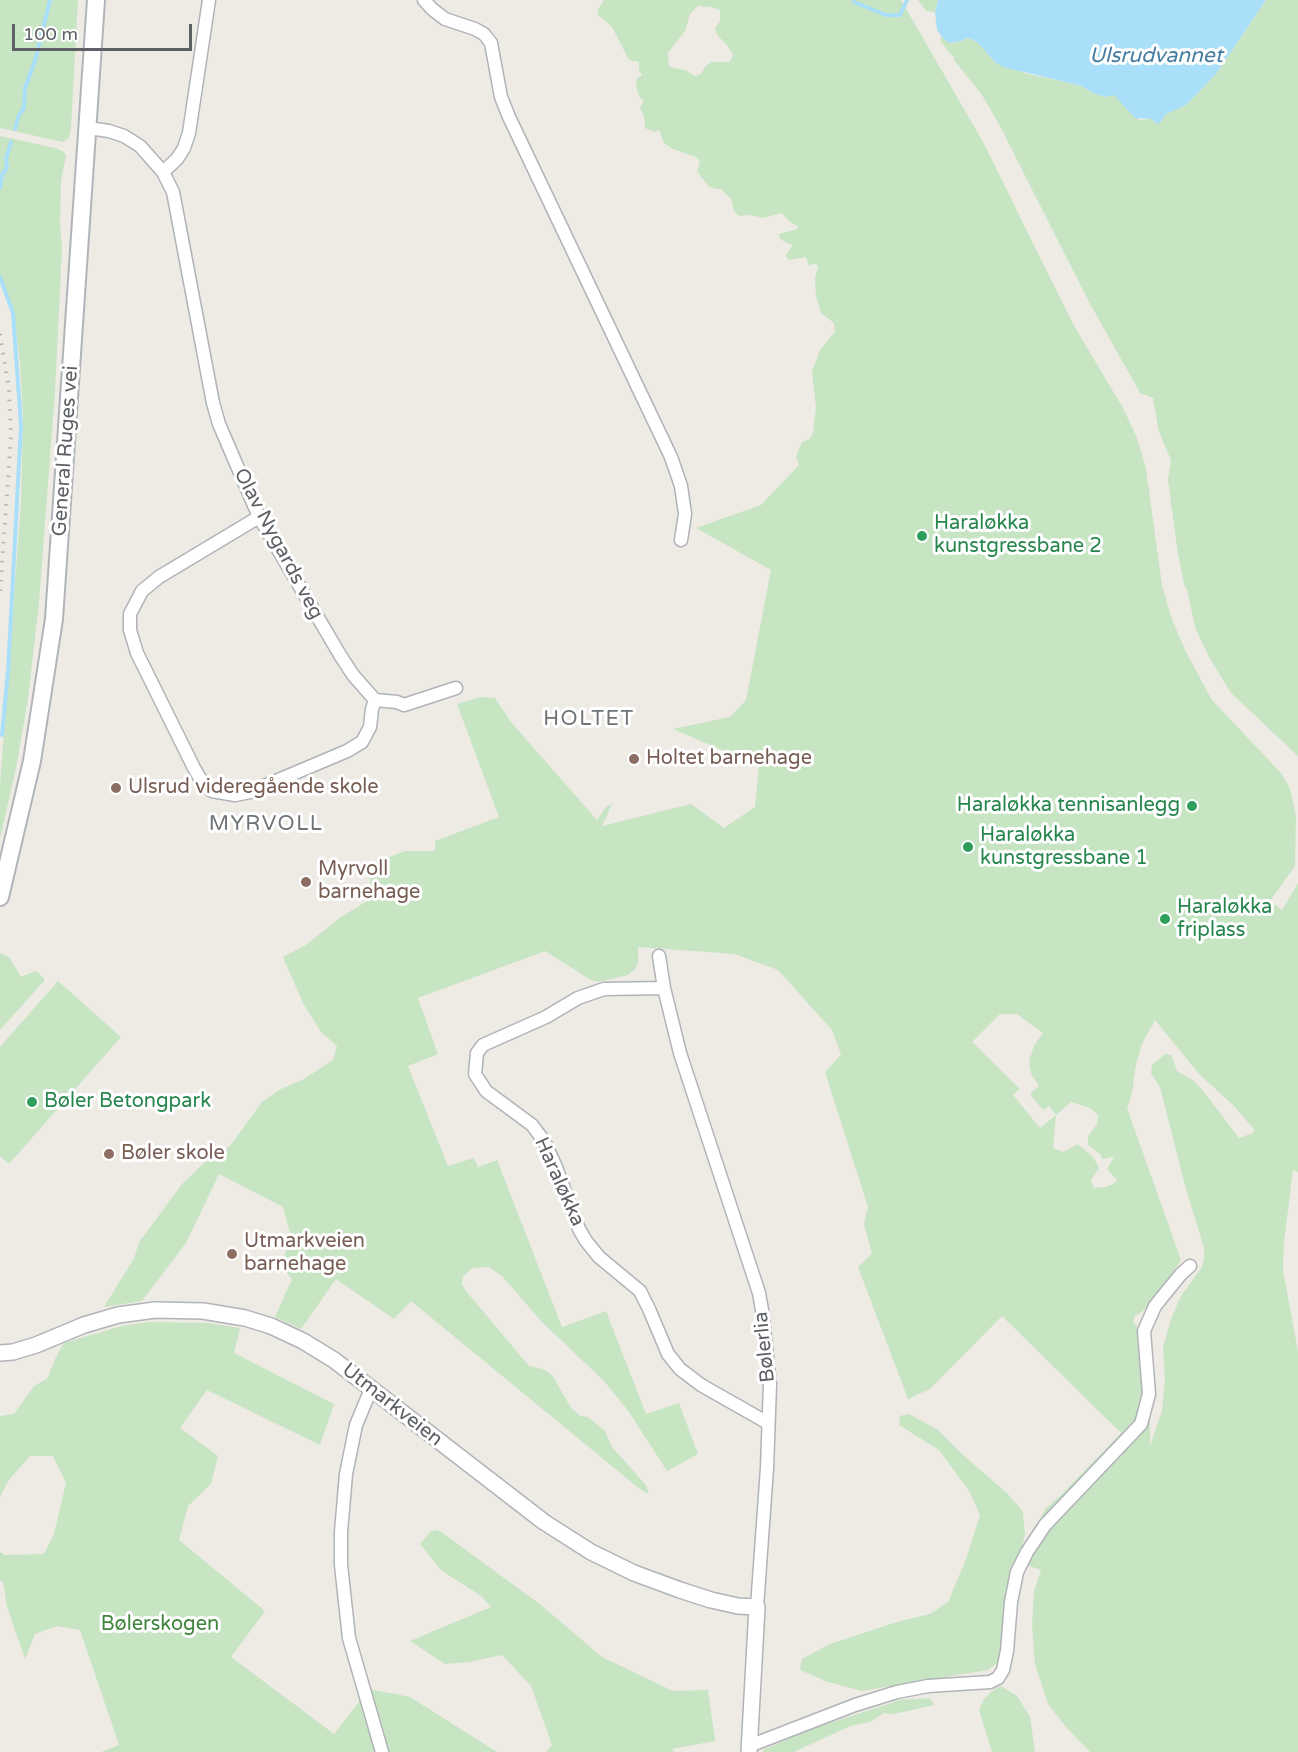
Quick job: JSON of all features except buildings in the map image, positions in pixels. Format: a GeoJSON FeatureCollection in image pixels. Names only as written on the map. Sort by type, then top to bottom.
{"type":"FeatureCollection","features":[{"type":"Feature","properties":{"kind":"main road","name":"General Ruges vei"},"geometry":{"type":"LineString","coordinates":[[0,897],[32,761],[54,619],[96,0]]}},
{"type":"Feature","properties":{"kind":"street"},"geometry":{"type":"LineString","coordinates":[[163,172],[177,159],[184,148],[189,132],[208,0]]}},
{"type":"Feature","properties":{"kind":"street"},"geometry":{"type":"LineString","coordinates":[[424,0],[446,19],[484,34],[493,50],[501,97],[509,117],[671,457],[681,486],[685,514],[681,540]]}},
{"type":"Feature","properties":{"kind":"street","name":"Olav Nygards veg"},"geometry":{"type":"LineString","coordinates":[[88,128],[110,131],[124,136],[149,154],[163,172],[172,192],[177,213],[213,403],[235,465],[259,517],[340,655],[353,675],[375,700]]}},
{"type":"Feature","properties":{"kind":"street"},"geometry":{"type":"LineString","coordinates":[[259,517],[159,577],[142,591],[130,614],[130,630],[137,653],[194,768],[204,784],[212,791],[235,795],[250,792],[347,751],[362,742],[370,727],[375,700],[404,705],[456,688]]}},
{"type":"Feature","properties":{"kind":"street","name":"Bølerlia"},"geometry":{"type":"LineString","coordinates":[[659,956],[664,988],[680,1053],[759,1293],[770,1384],[767,1468],[749,1749]]}},
{"type":"Feature","properties":{"kind":"street","name":"Haraløkka"},"geometry":{"type":"LineString","coordinates":[[664,988],[604,989],[578,998],[546,1017],[483,1045],[477,1053],[475,1074],[486,1091],[532,1125],[544,1141],[585,1241],[599,1257],[640,1291],[650,1309],[668,1354],[680,1369],[701,1386],[768,1423]]}},
{"type":"Feature","properties":{"kind":"street"},"geometry":{"type":"LineString","coordinates":[[749,1749],[855,1705],[897,1692],[928,1686],[994,1681],[1003,1670],[1017,1572],[1027,1552],[1058,1511],[1141,1424],[1149,1394],[1144,1331],[1149,1317],[1163,1295],[1190,1266]]}},
{"type":"Feature","properties":{"kind":"street","name":"Utmarkveien"},"geometry":{"type":"LineString","coordinates":[[0,1353],[13,1352],[36,1345],[84,1325],[118,1315],[154,1310],[203,1311],[245,1318],[288,1334],[326,1355],[544,1522],[591,1552],[634,1573],[680,1590],[720,1602],[758,1607]]}},
{"type":"Feature","properties":{"kind":"street"},"geometry":{"type":"LineString","coordinates":[[371,1389],[356,1425],[346,1474],[341,1565],[349,1638],[382,1752]]}},
{"type":"Feature","properties":{"kind":"green space"},"geometry":{"type":"Polygon","coordinates":[[[0,0],[78,0],[71,128],[69,138],[63,142],[0,128],[0,0]]]}},
{"type":"Feature","properties":{"kind":"green space"},"geometry":{"type":"Polygon","coordinates":[[[604,0],[901,0],[983,142],[1073,324],[1123,408],[1137,438],[1146,469],[1162,585],[1171,617],[1186,652],[1212,700],[1281,773],[1290,788],[1296,817],[1295,866],[1270,901],[1282,910],[1298,883],[1298,1172],[1293,1170],[1284,1241],[1283,1270],[1298,1351],[1298,1752],[1090,1752],[1048,1704],[1035,1664],[1032,1625],[1034,1591],[1041,1570],[1018,1562],[1005,1649],[997,1663],[988,1670],[862,1691],[828,1682],[800,1670],[802,1659],[830,1644],[900,1621],[930,1614],[948,1602],[966,1559],[980,1515],[969,1491],[939,1450],[899,1425],[900,1416],[909,1414],[938,1430],[1008,1494],[1023,1512],[1025,1534],[1019,1559],[1046,1508],[1121,1433],[1002,1316],[930,1389],[908,1399],[858,1267],[872,1254],[864,1224],[868,1207],[825,1072],[841,1055],[832,1030],[778,970],[735,954],[638,947],[638,963],[635,969],[628,975],[599,982],[591,980],[545,951],[418,998],[438,1054],[408,1066],[448,1166],[474,1158],[478,1167],[497,1160],[562,1327],[606,1311],[646,1414],[679,1403],[698,1454],[667,1471],[629,1412],[604,1381],[542,1322],[502,1276],[489,1267],[473,1268],[463,1276],[462,1284],[529,1366],[543,1369],[553,1376],[571,1408],[580,1416],[588,1417],[605,1431],[612,1447],[646,1485],[649,1494],[641,1490],[411,1301],[394,1319],[336,1279],[301,1329],[275,1317],[292,1279],[281,1265],[291,1237],[283,1207],[219,1174],[186,1243],[142,1301],[104,1307],[133,1260],[140,1241],[182,1184],[205,1162],[230,1146],[262,1102],[333,1060],[337,1046],[321,1032],[303,1003],[283,957],[306,945],[341,917],[372,898],[368,865],[405,851],[435,851],[435,841],[499,817],[457,704],[481,697],[495,698],[511,722],[597,820],[606,807],[612,804],[602,826],[691,804],[724,828],[755,807],[759,766],[673,729],[730,717],[746,700],[771,570],[696,528],[761,505],[799,465],[796,457],[802,442],[810,439],[813,432],[816,407],[812,371],[820,350],[835,332],[834,323],[821,313],[816,296],[815,278],[818,267],[816,263],[809,266],[806,257],[789,260],[786,256],[793,244],[780,239],[779,234],[797,229],[798,226],[790,222],[782,213],[763,218],[751,215],[739,216],[734,211],[731,199],[722,190],[709,187],[697,171],[700,162],[696,157],[673,149],[664,143],[659,130],[654,132],[645,128],[644,116],[640,108],[644,100],[640,98],[636,87],[637,79],[642,75],[639,71],[639,62],[629,60],[612,27],[598,15],[598,9],[604,0]],[[698,6],[690,14],[685,31],[668,53],[669,67],[685,70],[695,76],[701,74],[711,62],[730,62],[733,55],[715,29],[720,21],[720,10],[698,6]],[[1000,1014],[972,1042],[1020,1089],[1013,1095],[1040,1128],[1056,1115],[1049,1106],[1043,1110],[1030,1094],[1039,1086],[1031,1074],[1029,1060],[1035,1044],[1043,1033],[1017,1014],[1000,1014]],[[1155,1020],[1142,1044],[1127,1108],[1181,1260],[1167,1282],[1133,1321],[1137,1327],[1137,1341],[1150,1387],[1150,1446],[1162,1411],[1165,1379],[1163,1347],[1171,1319],[1181,1296],[1202,1267],[1204,1258],[1204,1248],[1185,1186],[1160,1087],[1151,1073],[1152,1065],[1165,1054],[1171,1055],[1177,1071],[1194,1081],[1239,1138],[1253,1133],[1254,1129],[1234,1106],[1199,1074],[1155,1020]],[[1071,1102],[1056,1115],[1053,1148],[1063,1152],[1078,1144],[1093,1157],[1099,1168],[1091,1180],[1094,1188],[1106,1187],[1115,1183],[1117,1180],[1107,1169],[1114,1158],[1102,1159],[1100,1154],[1088,1145],[1088,1136],[1097,1124],[1098,1115],[1090,1108],[1071,1102]]]}},
{"type":"Feature","properties":{"kind":"green space"},"geometry":{"type":"Polygon","coordinates":[[[918,0],[938,0],[935,12],[926,11],[918,0]]]}},
{"type":"Feature","properties":{"kind":"green space"},"geometry":{"type":"Polygon","coordinates":[[[1266,0],[1298,0],[1298,756],[1231,693],[1209,657],[1195,627],[1184,584],[1168,480],[1171,460],[1159,432],[1153,398],[1140,393],[1088,300],[1000,126],[982,95],[940,40],[942,37],[952,43],[963,41],[966,38],[972,39],[989,55],[1024,73],[1082,86],[1106,97],[1114,95],[1139,120],[1152,119],[1154,122],[1161,122],[1166,114],[1174,110],[1216,74],[1266,0]]]}},
{"type":"Feature","properties":{"kind":"green space"},"geometry":{"type":"Polygon","coordinates":[[[0,136],[55,148],[64,152],[66,156],[61,181],[62,248],[55,391],[39,603],[28,699],[0,839],[0,785],[21,502],[23,417],[14,314],[0,274],[0,136]]]}},
{"type":"Feature","properties":{"kind":"green space"},"geometry":{"type":"Polygon","coordinates":[[[0,953],[9,957],[21,977],[36,971],[44,978],[44,981],[0,1030],[0,953]]]}},
{"type":"Feature","properties":{"kind":"green space","name":"Bøler Betongpark"},"geometry":{"type":"Polygon","coordinates":[[[58,981],[121,1037],[9,1164],[0,1156],[0,1047],[58,981]]]}},
{"type":"Feature","properties":{"kind":"green space","name":"Bølerskogen"},"geometry":{"type":"Polygon","coordinates":[[[148,1322],[208,1323],[240,1328],[234,1353],[334,1404],[320,1445],[207,1390],[180,1428],[218,1456],[211,1484],[188,1506],[179,1540],[265,1611],[231,1657],[334,1734],[369,1689],[410,1697],[497,1752],[101,1752],[119,1745],[80,1630],[57,1626],[35,1634],[25,1659],[7,1607],[3,1582],[0,1580],[0,1552],[5,1555],[44,1554],[54,1534],[66,1483],[53,1456],[30,1456],[8,1481],[0,1497],[0,1416],[14,1414],[34,1386],[47,1379],[64,1343],[122,1326],[148,1322]]]}},
{"type":"Feature","properties":{"kind":"green space"},"geometry":{"type":"Polygon","coordinates":[[[436,1530],[541,1605],[602,1657],[673,1691],[708,1690],[715,1741],[672,1749],[674,1752],[546,1752],[552,1745],[531,1686],[502,1655],[445,1664],[410,1641],[491,1607],[480,1595],[442,1571],[420,1544],[430,1532],[436,1530]]]}},
{"type":"Feature","properties":{"kind":"green space"},"geometry":{"type":"Polygon","coordinates":[[[1001,1686],[1017,1696],[1030,1717],[1035,1752],[992,1752],[979,1710],[984,1699],[994,1689],[1001,1686]]]}},
{"type":"Feature","properties":{"kind":"green space"},"geometry":{"type":"Polygon","coordinates":[[[930,1698],[934,1705],[894,1714],[884,1713],[870,1722],[850,1726],[794,1752],[763,1752],[763,1750],[811,1729],[901,1700],[930,1698]]]}},
{"type":"Feature","properties":{"kind":"water","name":"Ulsrudvannet"},"geometry":{"type":"Polygon","coordinates":[[[938,0],[1266,0],[1216,74],[1186,105],[1166,114],[1157,124],[1151,119],[1135,118],[1114,95],[1106,97],[1082,86],[1003,67],[972,39],[966,38],[949,43],[937,30],[935,12],[938,0]]]}},
{"type":"Feature","properties":{"kind":"waterway"},"geometry":{"type":"LineString","coordinates":[[15,129],[19,115],[24,108],[25,88],[35,61],[50,0]]}},
{"type":"Feature","properties":{"kind":"waterway"},"geometry":{"type":"LineString","coordinates":[[854,2],[886,15],[900,15],[907,0]]}},
{"type":"Feature","properties":{"kind":"waterway"},"geometry":{"type":"LineString","coordinates":[[0,188],[2,175],[7,168],[6,159],[11,142]]}},
{"type":"Feature","properties":{"kind":"waterway"},"geometry":{"type":"LineString","coordinates":[[0,277],[13,313],[21,425],[8,671],[2,735]]}},
{"type":"Feature","properties":{"kind":"railway"},"geometry":{"type":"LineString","coordinates":[[0,334],[9,389],[11,437],[0,592]]}},
{"type":"Feature","properties":{"kind":"place","name":"Haraløkka kunstgressbane 2"},"geometry":{"type":"Point","coordinates":[922,536]}},
{"type":"Feature","properties":{"kind":"place","name":"Holtet barnehage"},"geometry":{"type":"Point","coordinates":[634,759]}},
{"type":"Feature","properties":{"kind":"place","name":"Ulsrud videregående skole"},"geometry":{"type":"Point","coordinates":[116,788]}},
{"type":"Feature","properties":{"kind":"place","name":"Haraløkka tennisanlegg"},"geometry":{"type":"Point","coordinates":[1192,806]}},
{"type":"Feature","properties":{"kind":"place","name":"Haraløkka kunstgressbane 1"},"geometry":{"type":"Point","coordinates":[968,847]}},
{"type":"Feature","properties":{"kind":"place","name":"Myrvoll barnehage"},"geometry":{"type":"Point","coordinates":[306,882]}},
{"type":"Feature","properties":{"kind":"place","name":"Haraløkka friplass"},"geometry":{"type":"Point","coordinates":[1165,919]}},
{"type":"Feature","properties":{"kind":"place","name":"Bøler Betongpark"},"geometry":{"type":"Point","coordinates":[32,1102]}},
{"type":"Feature","properties":{"kind":"place","name":"Bøler skole"},"geometry":{"type":"Point","coordinates":[109,1154]}},
{"type":"Feature","properties":{"kind":"place","name":"Utmarkveien barnehage"},"geometry":{"type":"Point","coordinates":[232,1254]}},
{"type":"Feature","properties":{"kind":"district","name":"HOLTET"},"geometry":{"type":"Point","coordinates":[589,719]}},
{"type":"Feature","properties":{"kind":"district","name":"MYRVOLL"},"geometry":{"type":"Point","coordinates":[266,824]}}]}
